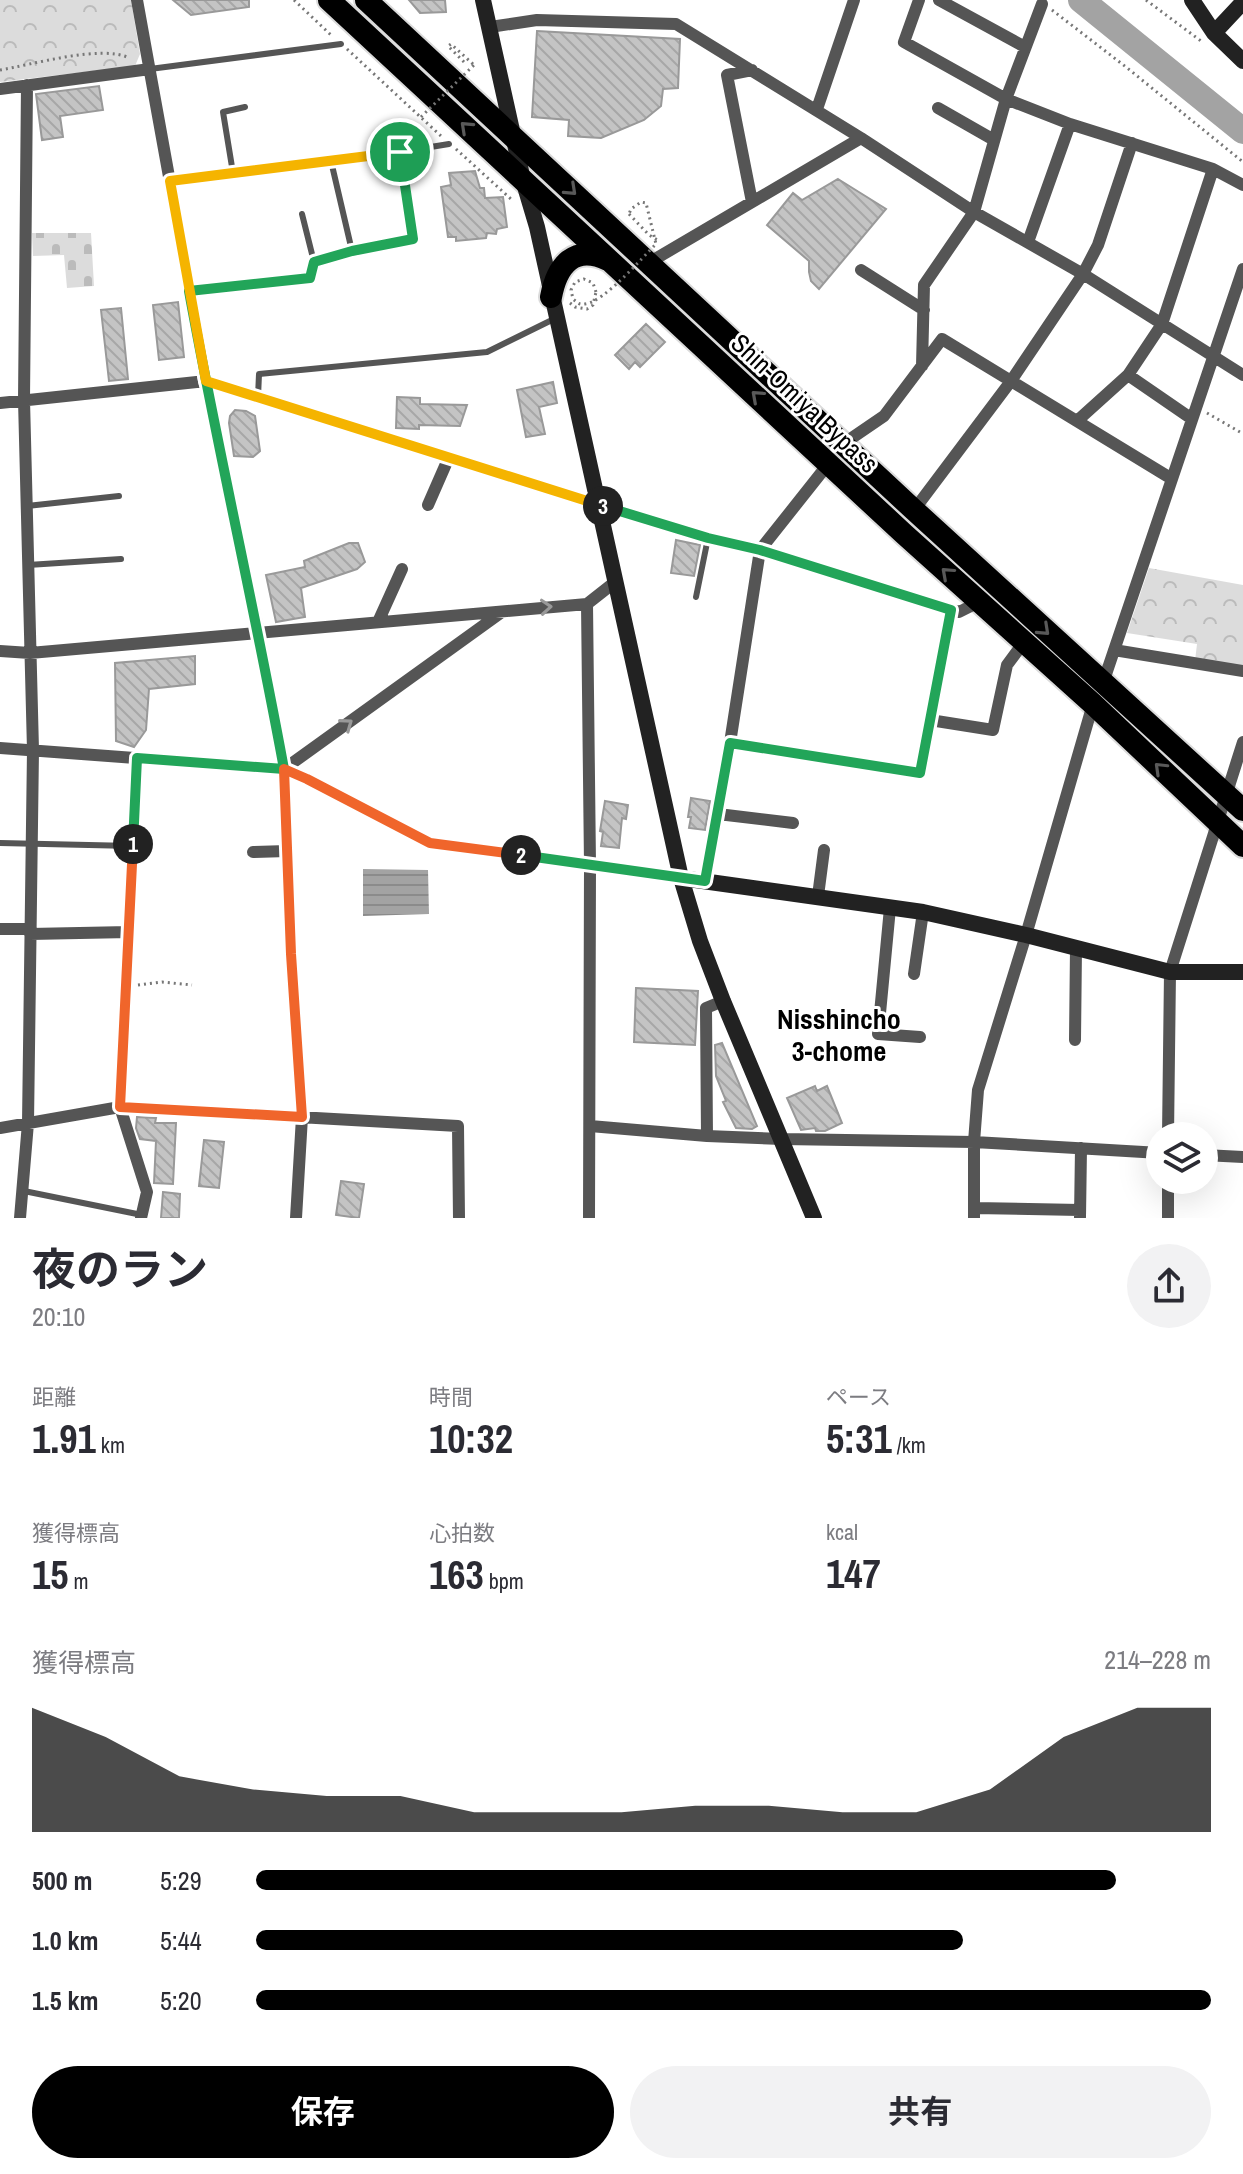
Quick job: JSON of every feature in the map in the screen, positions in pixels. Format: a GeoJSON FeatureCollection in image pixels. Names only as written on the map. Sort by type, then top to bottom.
{"type":"FeatureCollection","features":[{"type":"Feature","properties":{"kind":"highway","name":"Shin-Omiya Bypass"},"geometry":{"type":"LineString","coordinates":[[329,0],[1243,846]]}},
{"type":"Feature","properties":{"kind":"highway","name":"Shin-Omiya Bypass"},"geometry":{"type":"LineString","coordinates":[[366,0],[514,138],[658,257],[843,444],[1243,810]]}},
{"type":"Feature","properties":{"kind":"highway"},"geometry":{"type":"LineString","coordinates":[[558,301],[556,275],[573,257],[591,254],[609,260]]}},
{"type":"Feature","properties":{"kind":"street"},"geometry":{"type":"LineString","coordinates":[[137,0],[206,381],[284,769],[291,954],[302,1117],[296,1218]]}},
{"type":"Feature","properties":{"kind":"street"},"geometry":{"type":"LineString","coordinates":[[483,0],[523,180],[558,301],[598,505],[681,878],[723,1001],[814,1218]]}},
{"type":"Feature","properties":{"kind":"street"},"geometry":{"type":"LineString","coordinates":[[817,109],[854,0]]}},
{"type":"Feature","properties":{"kind":"street"},"geometry":{"type":"LineString","coordinates":[[919,0],[904,42],[1006,99],[1070,124],[1213,169],[1243,185]]}},
{"type":"Feature","properties":{"kind":"street"},"geometry":{"type":"LineString","coordinates":[[939,0],[1025,47]]}},
{"type":"Feature","properties":{"kind":"street"},"geometry":{"type":"LineString","coordinates":[[1192,0],[1211,40],[1243,61]]}},
{"type":"Feature","properties":{"kind":"street"},"geometry":{"type":"LineString","coordinates":[[1211,40],[1220,24],[1243,2]]}},
{"type":"Feature","properties":{"kind":"street"},"geometry":{"type":"LineString","coordinates":[[922,366],[924,285],[974,212],[1006,99],[1042,4]]}},
{"type":"Feature","properties":{"kind":"street"},"geometry":{"type":"LineString","coordinates":[[490,27],[537,20],[676,24],[817,109],[974,212],[1083,274],[1243,375]]}},
{"type":"Feature","properties":{"kind":"street"},"geometry":{"type":"LineString","coordinates":[[0,89],[150,69]]}},
{"type":"Feature","properties":{"kind":"street"},"geometry":{"type":"LineString","coordinates":[[752,70],[727,75],[752,202]]}},
{"type":"Feature","properties":{"kind":"street"},"geometry":{"type":"LineString","coordinates":[[20,1218],[28,1123],[33,750],[24,400],[27,85]]}},
{"type":"Feature","properties":{"kind":"street"},"geometry":{"type":"LineString","coordinates":[[938,108],[994,140]]}},
{"type":"Feature","properties":{"kind":"street"},"geometry":{"type":"LineString","coordinates":[[1028,242],[1070,124]]}},
{"type":"Feature","properties":{"kind":"street"},"geometry":{"type":"LineString","coordinates":[[658,257],[861,138]]}},
{"type":"Feature","properties":{"kind":"street"},"geometry":{"type":"LineString","coordinates":[[914,510],[1011,381],[1083,274],[1098,245],[1132,143]]}},
{"type":"Feature","properties":{"kind":"street"},"geometry":{"type":"LineString","coordinates":[[1077,421],[1128,375],[1162,324],[1213,169]]}},
{"type":"Feature","properties":{"kind":"street"},"geometry":{"type":"LineString","coordinates":[[1103,683],[1243,269]]}},
{"type":"Feature","properties":{"kind":"street"},"geometry":{"type":"LineString","coordinates":[[861,270],[924,310]]}},
{"type":"Feature","properties":{"kind":"street"},"geometry":{"type":"LineString","coordinates":[[843,444],[884,416],[942,339],[1172,479]]}},
{"type":"Feature","properties":{"kind":"street"},"geometry":{"type":"LineString","coordinates":[[1128,375],[1194,413]]}},
{"type":"Feature","properties":{"kind":"street"},"geometry":{"type":"LineString","coordinates":[[0,403],[206,381],[598,505],[760,550],[951,610],[959,612],[979,602]]}},
{"type":"Feature","properties":{"kind":"street"},"geometry":{"type":"LineString","coordinates":[[428,505],[449,457]]}},
{"type":"Feature","properties":{"kind":"street"},"geometry":{"type":"LineString","coordinates":[[705,881],[760,550],[829,463]]}},
{"type":"Feature","properties":{"kind":"street"},"geometry":{"type":"LineString","coordinates":[[378,622],[402,569]]}},
{"type":"Feature","properties":{"kind":"street"},"geometry":{"type":"LineString","coordinates":[[0,651],[30,653],[587,604],[615,582]]}},
{"type":"Feature","properties":{"kind":"street"},"geometry":{"type":"LineString","coordinates":[[587,604],[589,1218]]}},
{"type":"Feature","properties":{"kind":"street"},"geometry":{"type":"LineString","coordinates":[[284,769],[505,610]]}},
{"type":"Feature","properties":{"kind":"street"},"geometry":{"type":"LineString","coordinates":[[730,743],[920,773],[951,610]]}},
{"type":"Feature","properties":{"kind":"street"},"geometry":{"type":"LineString","coordinates":[[930,720],[993,730],[1007,665],[1024,642]]}},
{"type":"Feature","properties":{"kind":"street"},"geometry":{"type":"LineString","coordinates":[[1114,650],[1243,671]]}},
{"type":"Feature","properties":{"kind":"street"},"geometry":{"type":"LineString","coordinates":[[1081,1148],[1080,1214],[974,1213],[978,1090],[1093,704]]}},
{"type":"Feature","properties":{"kind":"street"},"geometry":{"type":"LineString","coordinates":[[1168,1122],[1170,972],[1243,742]]}},
{"type":"Feature","properties":{"kind":"street"},"geometry":{"type":"LineString","coordinates":[[0,748],[284,769],[430,843],[923,912],[1170,972],[1243,972]]}},
{"type":"Feature","properties":{"kind":"street"},"geometry":{"type":"LineString","coordinates":[[137,758],[120,1107],[147,1192],[141,1216]]}},
{"type":"Feature","properties":{"kind":"street"},"geometry":{"type":"LineString","coordinates":[[718,814],[793,823]]}},
{"type":"Feature","properties":{"kind":"street"},"geometry":{"type":"LineString","coordinates":[[818,896],[824,850]]}},
{"type":"Feature","properties":{"kind":"street"},"geometry":{"type":"LineString","coordinates":[[253,852],[287,851]]}},
{"type":"Feature","properties":{"kind":"street"},"geometry":{"type":"LineString","coordinates":[[890,908],[878,1034],[920,1037]]}},
{"type":"Feature","properties":{"kind":"street"},"geometry":{"type":"LineString","coordinates":[[914,974],[923,912]]}},
{"type":"Feature","properties":{"kind":"street"},"geometry":{"type":"LineString","coordinates":[[0,929],[129,932]]}},
{"type":"Feature","properties":{"kind":"street"},"geometry":{"type":"LineString","coordinates":[[1075,1040],[1076,948]]}},
{"type":"Feature","properties":{"kind":"street"},"geometry":{"type":"LineString","coordinates":[[707,1136],[706,1008],[723,1001]]}},
{"type":"Feature","properties":{"kind":"street"},"geometry":{"type":"LineString","coordinates":[[0,1128],[120,1107],[458,1126],[459,1218]]}},
{"type":"Feature","properties":{"kind":"street"},"geometry":{"type":"LineString","coordinates":[[590,1126],[707,1136],[974,1142],[1146,1152]]}},
{"type":"Feature","properties":{"kind":"street"},"geometry":{"type":"LineString","coordinates":[[1218,1156],[1243,1157]]}},
{"type":"Feature","properties":{"kind":"street"},"geometry":{"type":"LineString","coordinates":[[1168,1194],[1168,1218]]}},
{"type":"Feature","properties":{"kind":"lane"},"geometry":{"type":"LineString","coordinates":[[150,69],[341,44]]}},
{"type":"Feature","properties":{"kind":"lane"},"geometry":{"type":"LineString","coordinates":[[233,173],[223,112],[245,107]]}},
{"type":"Feature","properties":{"kind":"lane"},"geometry":{"type":"LineString","coordinates":[[170,181],[449,144]]}},
{"type":"Feature","properties":{"kind":"lane"},"geometry":{"type":"LineString","coordinates":[[314,262],[413,239],[400,152]]}},
{"type":"Feature","properties":{"kind":"lane"},"geometry":{"type":"LineString","coordinates":[[331,161],[352,251]]}},
{"type":"Feature","properties":{"kind":"lane"},"geometry":{"type":"LineString","coordinates":[[189,291],[310,278],[314,262],[302,214]]}},
{"type":"Feature","properties":{"kind":"lane"},"geometry":{"type":"LineString","coordinates":[[258,397],[259,374],[487,352],[558,301]]}},
{"type":"Feature","properties":{"kind":"lane"},"geometry":{"type":"LineString","coordinates":[[27,506],[119,496]]}},
{"type":"Feature","properties":{"kind":"lane"},"geometry":{"type":"LineString","coordinates":[[696,597],[708,538]]}},
{"type":"Feature","properties":{"kind":"lane"},"geometry":{"type":"LineString","coordinates":[[28,565],[121,559]]}},
{"type":"Feature","properties":{"kind":"lane"},"geometry":{"type":"LineString","coordinates":[[0,843],[133,846]]}},
{"type":"Feature","properties":{"kind":"lane"},"geometry":{"type":"LineString","coordinates":[[23,1190],[141,1216]]}},
{"type":"Feature","properties":{"kind":"path"},"geometry":{"type":"LineString","coordinates":[[294,0],[512,199],[515,207]]}},
{"type":"Feature","properties":{"kind":"path"},"geometry":{"type":"LineString","coordinates":[[1146,0],[1211,40]]}},
{"type":"Feature","properties":{"kind":"path"},"geometry":{"type":"LineString","coordinates":[[1042,4],[1243,162]]}},
{"type":"Feature","properties":{"kind":"path"},"geometry":{"type":"LineString","coordinates":[[421,117],[474,65],[451,44],[448,46],[464,62]]}},
{"type":"Feature","properties":{"kind":"path"},"geometry":{"type":"LineString","coordinates":[[0,70],[93,54],[122,54],[150,69]]}},
{"type":"Feature","properties":{"kind":"path"},"geometry":{"type":"LineString","coordinates":[[558,301],[567,299],[570,304],[587,309],[593,305],[596,292],[593,283],[584,279],[575,282],[571,290],[573,299],[587,304],[600,297],[656,244],[646,203],[641,202],[629,214],[649,235],[660,243],[658,257]]}},
{"type":"Feature","properties":{"kind":"path"},"geometry":{"type":"LineString","coordinates":[[1194,413],[1240,432]]}},
{"type":"Feature","properties":{"kind":"path"},"geometry":{"type":"LineString","coordinates":[[126,987],[162,982],[192,985]]}},
{"type":"Feature","properties":{"kind":"green space"},"geometry":{"type":"Polygon","coordinates":[[[0,0],[131,0],[140,54],[135,66],[0,82],[0,0]]]}},
{"type":"Feature","properties":{"kind":"green space"},"geometry":{"type":"Polygon","coordinates":[[[32,233],[91,233],[94,286],[67,288],[64,255],[33,256],[32,233]]]}},
{"type":"Feature","properties":{"kind":"green space"},"geometry":{"type":"Polygon","coordinates":[[[1149,568],[1243,585],[1243,669],[1195,661],[1197,644],[1127,633],[1149,568]]]}},
{"type":"Feature","properties":{"kind":"shaded area"},"geometry":{"type":"Polygon","coordinates":[[[363,869],[428,870],[429,914],[363,916],[363,869]]]}},
{"type":"Feature","properties":{"kind":"building"},"geometry":{"type":"Polygon","coordinates":[[[173,0],[249,0],[249,7],[191,15],[173,0]]]}},
{"type":"Feature","properties":{"kind":"building"},"geometry":{"type":"Polygon","coordinates":[[[409,0],[445,0],[446,12],[420,13],[409,0]]]}},
{"type":"Feature","properties":{"kind":"building"},"geometry":{"type":"Polygon","coordinates":[[[537,31],[680,39],[678,88],[663,89],[661,106],[644,120],[601,138],[568,136],[569,120],[532,117],[537,31]]]}},
{"type":"Feature","properties":{"kind":"building"},"geometry":{"type":"Polygon","coordinates":[[[99,86],[103,110],[60,116],[63,137],[42,140],[36,94],[99,86]]]}},
{"type":"Feature","properties":{"kind":"building"},"geometry":{"type":"Polygon","coordinates":[[[475,171],[480,188],[484,188],[485,198],[503,197],[507,227],[497,229],[496,234],[487,233],[486,238],[456,241],[456,237],[448,237],[441,187],[451,185],[449,173],[475,171]]]}},
{"type":"Feature","properties":{"kind":"building"},"geometry":{"type":"Polygon","coordinates":[[[838,179],[886,209],[819,289],[811,281],[809,261],[767,225],[793,193],[802,200],[838,179]]]}},
{"type":"Feature","properties":{"kind":"building"},"geometry":{"type":"Polygon","coordinates":[[[178,302],[184,357],[159,360],[153,305],[178,302]]]}},
{"type":"Feature","properties":{"kind":"building"},"geometry":{"type":"Polygon","coordinates":[[[121,308],[128,379],[109,381],[101,310],[121,308]]]}},
{"type":"Feature","properties":{"kind":"building"},"geometry":{"type":"Polygon","coordinates":[[[646,324],[665,342],[640,367],[635,362],[629,369],[615,355],[646,324]]]}},
{"type":"Feature","properties":{"kind":"building"},"geometry":{"type":"Polygon","coordinates":[[[553,382],[557,403],[539,407],[545,434],[526,437],[517,390],[553,382]]]}},
{"type":"Feature","properties":{"kind":"building"},"geometry":{"type":"Polygon","coordinates":[[[397,397],[420,398],[420,404],[467,405],[460,426],[396,428],[397,397]]]}},
{"type":"Feature","properties":{"kind":"building"},"geometry":{"type":"Polygon","coordinates":[[[235,410],[255,416],[260,451],[253,457],[234,456],[229,423],[235,410]]]}},
{"type":"Feature","properties":{"kind":"building"},"geometry":{"type":"Polygon","coordinates":[[[676,540],[700,545],[694,576],[671,573],[676,540]]]}},
{"type":"Feature","properties":{"kind":"building"},"geometry":{"type":"Polygon","coordinates":[[[349,543],[358,543],[365,562],[357,569],[301,588],[305,617],[276,622],[266,575],[305,567],[304,561],[349,543]]]}},
{"type":"Feature","properties":{"kind":"building"},"geometry":{"type":"Polygon","coordinates":[[[195,656],[195,684],[149,689],[146,730],[134,747],[116,741],[115,663],[195,656]]]}},
{"type":"Feature","properties":{"kind":"building"},"geometry":{"type":"Polygon","coordinates":[[[691,798],[710,801],[705,830],[689,828],[691,798]]]}},
{"type":"Feature","properties":{"kind":"building"},"geometry":{"type":"Polygon","coordinates":[[[605,801],[628,805],[626,819],[622,818],[619,848],[601,846],[605,801]]]}},
{"type":"Feature","properties":{"kind":"building"},"geometry":{"type":"Polygon","coordinates":[[[636,988],[698,991],[695,1045],[634,1042],[636,988]]]}},
{"type":"Feature","properties":{"kind":"building"},"geometry":{"type":"Polygon","coordinates":[[[722,1043],[757,1126],[752,1129],[736,1128],[723,1102],[726,1101],[716,1076],[715,1045],[722,1043]]]}},
{"type":"Feature","properties":{"kind":"building"},"geometry":{"type":"Polygon","coordinates":[[[815,1086],[817,1091],[827,1086],[842,1123],[825,1131],[816,1131],[815,1128],[801,1130],[787,1098],[815,1086]]]}},
{"type":"Feature","properties":{"kind":"building"},"geometry":{"type":"Polygon","coordinates":[[[137,1117],[156,1118],[155,1123],[176,1123],[173,1184],[154,1183],[156,1141],[140,1139],[136,1128],[137,1117]]]}},
{"type":"Feature","properties":{"kind":"building"},"geometry":{"type":"Polygon","coordinates":[[[204,1140],[224,1142],[219,1188],[199,1186],[204,1140]]]}},
{"type":"Feature","properties":{"kind":"building"},"geometry":{"type":"Polygon","coordinates":[[[341,1181],[364,1184],[359,1218],[336,1215],[341,1181]]]}},
{"type":"Feature","properties":{"kind":"building"},"geometry":{"type":"Polygon","coordinates":[[[163,1192],[180,1194],[179,1218],[161,1218],[163,1192]]]}},
{"type":"Feature","properties":{"kind":"waterway"},"geometry":{"type":"LineString","coordinates":[[1081,0],[1243,131]]}},
{"type":"Feature","properties":{"kind":"district","name":"Nisshincho 3-chome"},"geometry":{"type":"Point","coordinates":[839,1035]}},
{"type":"Feature","properties":{"kind":"route"},"geometry":{"type":"LineString","coordinates":[[400,152],[170,181],[189,291],[206,381],[598,505],[760,550],[951,610],[920,773],[730,743],[705,881],[430,843],[284,769],[291,954],[302,1117],[120,1107],[137,758],[284,769],[259,633],[206,381],[189,291],[310,278],[314,262],[413,239],[400,152]]}}]}
